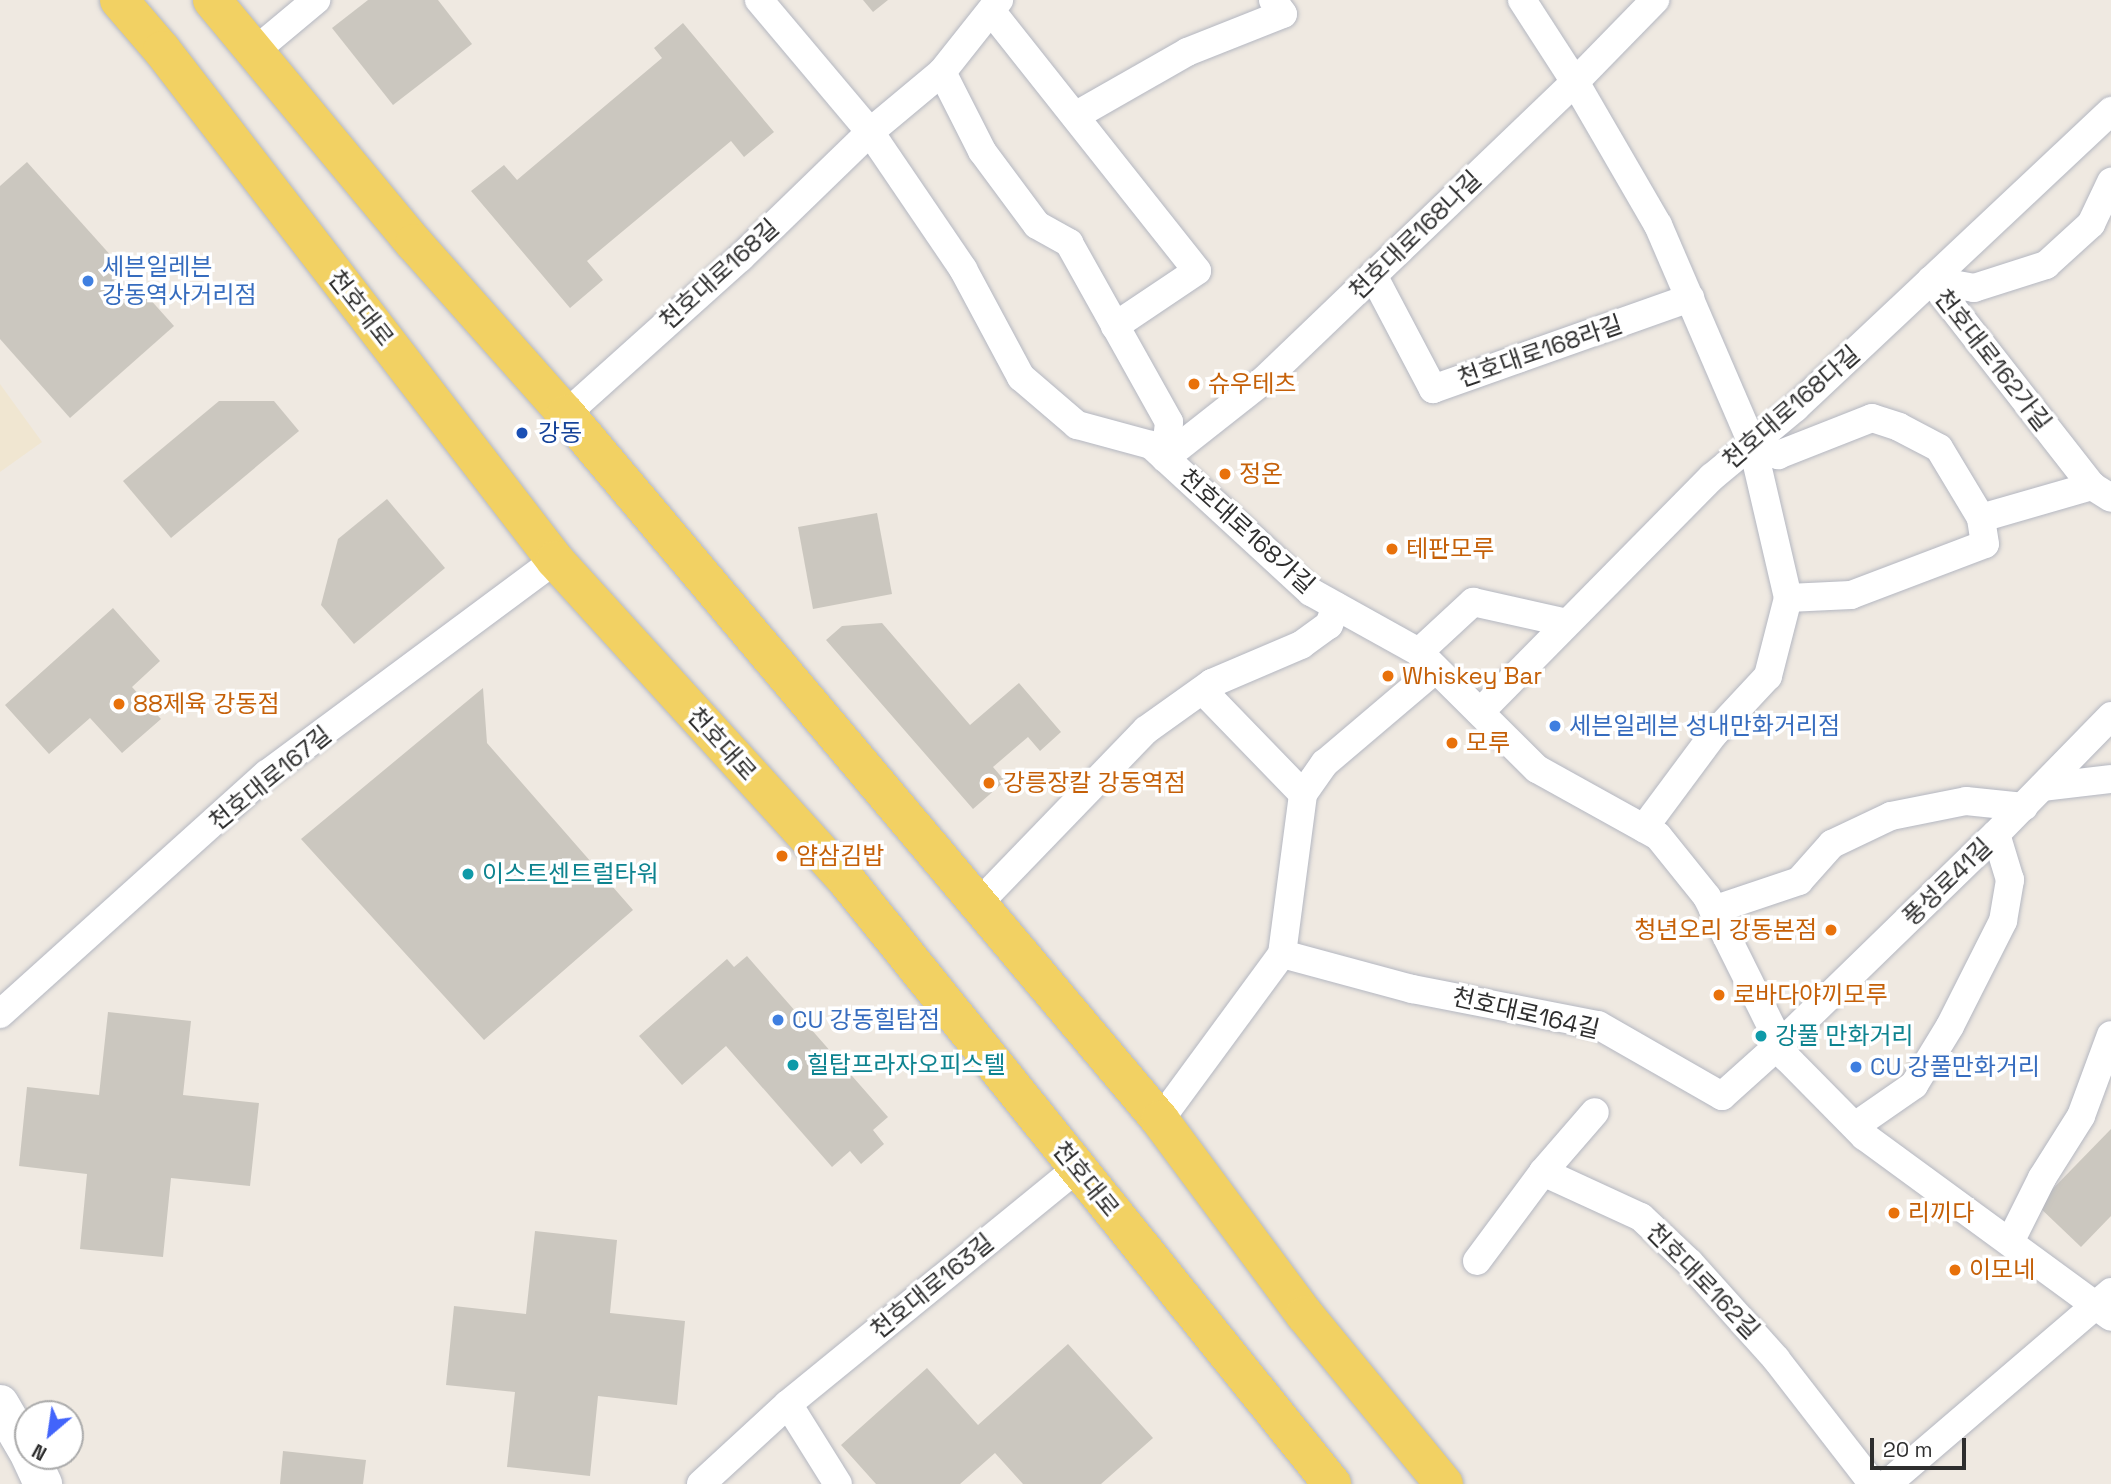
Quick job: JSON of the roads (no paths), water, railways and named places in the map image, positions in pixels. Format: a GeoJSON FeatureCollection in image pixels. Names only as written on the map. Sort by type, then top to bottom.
{"type":"FeatureCollection","features":[{"type":"Feature","properties":{"kind":"main road","name":"천호대로"},"geometry":{"type":"LineString","coordinates":[[119,0],[162,50],[555,561],[847,881],[1332,1484]]}},
{"type":"Feature","properties":{"kind":"main road"},"geometry":{"type":"LineString","coordinates":[[212,0],[414,243],[566,414],[1160,1120],[1305,1315],[1444,1484]]}},
{"type":"Feature","properties":{"kind":"street"},"geometry":{"type":"LineString","coordinates":[[255,51],[316,0]]}},
{"type":"Feature","properties":{"kind":"street"},"geometry":{"type":"LineString","coordinates":[[759,0],[870,132]]}},
{"type":"Feature","properties":{"kind":"street"},"geometry":{"type":"LineString","coordinates":[[1075,116],[1187,52],[1283,14],[1273,0]]}},
{"type":"Feature","properties":{"kind":"street"},"geometry":{"type":"LineString","coordinates":[[1522,0],[1575,82],[1658,225],[1752,443],[1787,597],[1768,676],[1713,735],[1644,828]]}},
{"type":"Feature","properties":{"kind":"street","name":"천호대로168나길"},"geometry":{"type":"LineString","coordinates":[[1165,458],[1263,381],[1575,82],[1656,0]]}},
{"type":"Feature","properties":{"kind":"street","name":"천호대로168길"},"geometry":{"type":"LineString","coordinates":[[566,414],[740,258],[870,132],[942,72],[996,6],[1075,116],[1197,271],[1115,326]]}},
{"type":"Feature","properties":{"kind":"street"},"geometry":{"type":"LineString","coordinates":[[942,72],[982,151],[1037,225],[1069,243],[1169,422],[1165,458]]}},
{"type":"Feature","properties":{"kind":"street","name":"천호대로168다길"},"geometry":{"type":"LineString","coordinates":[[1480,712],[1712,477],[1795,408],[2111,111]]}},
{"type":"Feature","properties":{"kind":"street","name":"천호대로168가길"},"geometry":{"type":"LineString","coordinates":[[870,132],[963,269],[1021,377],[1077,425],[1151,445],[1311,592],[1428,660],[1537,769],[1658,836],[1707,898],[1787,1058],[1855,1126],[2010,1242],[2106,1305]]}},
{"type":"Feature","properties":{"kind":"street","name":"천호대로162가길"},"geometry":{"type":"LineString","coordinates":[[1931,280],[1974,288],[2046,265],[2091,224],[2111,182]]}},
{"type":"Feature","properties":{"kind":"street","name":"천호대로168라길"},"geometry":{"type":"LineString","coordinates":[[1373,275],[1433,389],[1690,298]]}},
{"type":"Feature","properties":{"kind":"street","name":"천호대로162가길"},"geometry":{"type":"LineString","coordinates":[[1931,280],[2101,492],[1981,518]]}},
{"type":"Feature","properties":{"kind":"street"},"geometry":{"type":"LineString","coordinates":[[1752,443],[1779,455],[1872,418],[1899,427],[1939,447],[1981,518],[1985,544],[1851,595],[1787,597]]}},
{"type":"Feature","properties":{"kind":"street","name":"천호대로167길"},"geometry":{"type":"LineString","coordinates":[[0,1014],[267,774],[555,561]]}},
{"type":"Feature","properties":{"kind":"street"},"geometry":{"type":"LineString","coordinates":[[1160,1120],[1282,954],[1303,794],[1325,763],[1428,660],[1473,602],[1567,623]]}},
{"type":"Feature","properties":{"kind":"street"},"geometry":{"type":"LineString","coordinates":[[978,904],[1146,730],[1212,683],[1301,645],[1329,625],[1336,606]]}},
{"type":"Feature","properties":{"kind":"street"},"geometry":{"type":"LineString","coordinates":[[1212,683],[1209,697],[1303,794]]}},
{"type":"Feature","properties":{"kind":"street","name":"풍성로41길"},"geometry":{"type":"LineString","coordinates":[[1780,1044],[2034,797],[2111,716]]}},
{"type":"Feature","properties":{"kind":"street"},"geometry":{"type":"LineString","coordinates":[[1713,910],[1799,881],[1832,844],[1891,816],[1966,801],[2034,797],[2111,779]]}},
{"type":"Feature","properties":{"kind":"street"},"geometry":{"type":"LineString","coordinates":[[1855,1126],[1914,1085],[1950,1026],[2003,922],[2010,880],[1996,834]]}},
{"type":"Feature","properties":{"kind":"street","name":"천호대로164길"},"geometry":{"type":"LineString","coordinates":[[1282,954],[1412,989],[1598,1025],[1722,1096],[1780,1044]]}},
{"type":"Feature","properties":{"kind":"street"},"geometry":{"type":"LineString","coordinates":[[2010,1242],[2042,1178],[2081,1116],[2111,1035]]}},
{"type":"Feature","properties":{"kind":"street"},"geometry":{"type":"LineString","coordinates":[[1477,1261],[1543,1172],[1595,1112]]}},
{"type":"Feature","properties":{"kind":"street","name":"천호대로163길"},"geometry":{"type":"LineString","coordinates":[[701,1484],[788,1404],[1077,1168]]}},
{"type":"Feature","properties":{"kind":"street","name":"천호대로162길"},"geometry":{"type":"LineString","coordinates":[[1543,1172],[1641,1217],[1671,1244],[1776,1359],[1873,1484]]}},
{"type":"Feature","properties":{"kind":"street"},"geometry":{"type":"LineString","coordinates":[[1887,1484],[2106,1305]]}},
{"type":"Feature","properties":{"kind":"street"},"geometry":{"type":"LineString","coordinates":[[0,1404],[14,1428]]}},
{"type":"Feature","properties":{"kind":"street"},"geometry":{"type":"LineString","coordinates":[[788,1404],[838,1484]]}},
{"type":"Feature","properties":{"kind":"place","name":"세븐일레븐 강동역사거리점"},"geometry":{"type":"Point","coordinates":[88,281]}},
{"type":"Feature","properties":{"kind":"place","name":"슈우테츠"},"geometry":{"type":"Point","coordinates":[1194,384]}},
{"type":"Feature","properties":{"kind":"place","name":"강동"},"geometry":{"type":"Point","coordinates":[522,433]}},
{"type":"Feature","properties":{"kind":"place","name":"정온"},"geometry":{"type":"Point","coordinates":[1225,474]}},
{"type":"Feature","properties":{"kind":"place","name":"테판모루"},"geometry":{"type":"Point","coordinates":[1392,549]}},
{"type":"Feature","properties":{"kind":"place","name":"Whiskey Bar"},"geometry":{"type":"Point","coordinates":[1388,676]}},
{"type":"Feature","properties":{"kind":"place","name":"88제육 강동점"},"geometry":{"type":"Point","coordinates":[119,704]}},
{"type":"Feature","properties":{"kind":"place","name":"세븐일레븐 성내만화거리점"},"geometry":{"type":"Point","coordinates":[1555,726]}},
{"type":"Feature","properties":{"kind":"place","name":"모루"},"geometry":{"type":"Point","coordinates":[1452,743]}},
{"type":"Feature","properties":{"kind":"place","name":"강릉장칼 강동역점"},"geometry":{"type":"Point","coordinates":[989,783]}},
{"type":"Feature","properties":{"kind":"place","name":"얌삼김밥"},"geometry":{"type":"Point","coordinates":[782,856]}},
{"type":"Feature","properties":{"kind":"place","name":"이스트센트럴타워"},"geometry":{"type":"Point","coordinates":[468,874]}},
{"type":"Feature","properties":{"kind":"place","name":"청년오리 강동본점"},"geometry":{"type":"Point","coordinates":[1831,930]}},
{"type":"Feature","properties":{"kind":"place","name":"로바다야끼모루"},"geometry":{"type":"Point","coordinates":[1719,995]}},
{"type":"Feature","properties":{"kind":"place","name":"CU 강동힐탑점"},"geometry":{"type":"Point","coordinates":[778,1020]}},
{"type":"Feature","properties":{"kind":"place","name":"강풀 만화거리"},"geometry":{"type":"Point","coordinates":[1761,1036]}},
{"type":"Feature","properties":{"kind":"place","name":"힐탑프라자오피스텔"},"geometry":{"type":"Point","coordinates":[793,1065]}},
{"type":"Feature","properties":{"kind":"place","name":"CU 강풀만화거리"},"geometry":{"type":"Point","coordinates":[1856,1067]}},
{"type":"Feature","properties":{"kind":"place","name":"리끼다"},"geometry":{"type":"Point","coordinates":[1894,1213]}},
{"type":"Feature","properties":{"kind":"place","name":"이모네"},"geometry":{"type":"Point","coordinates":[1955,1270]}}]}
